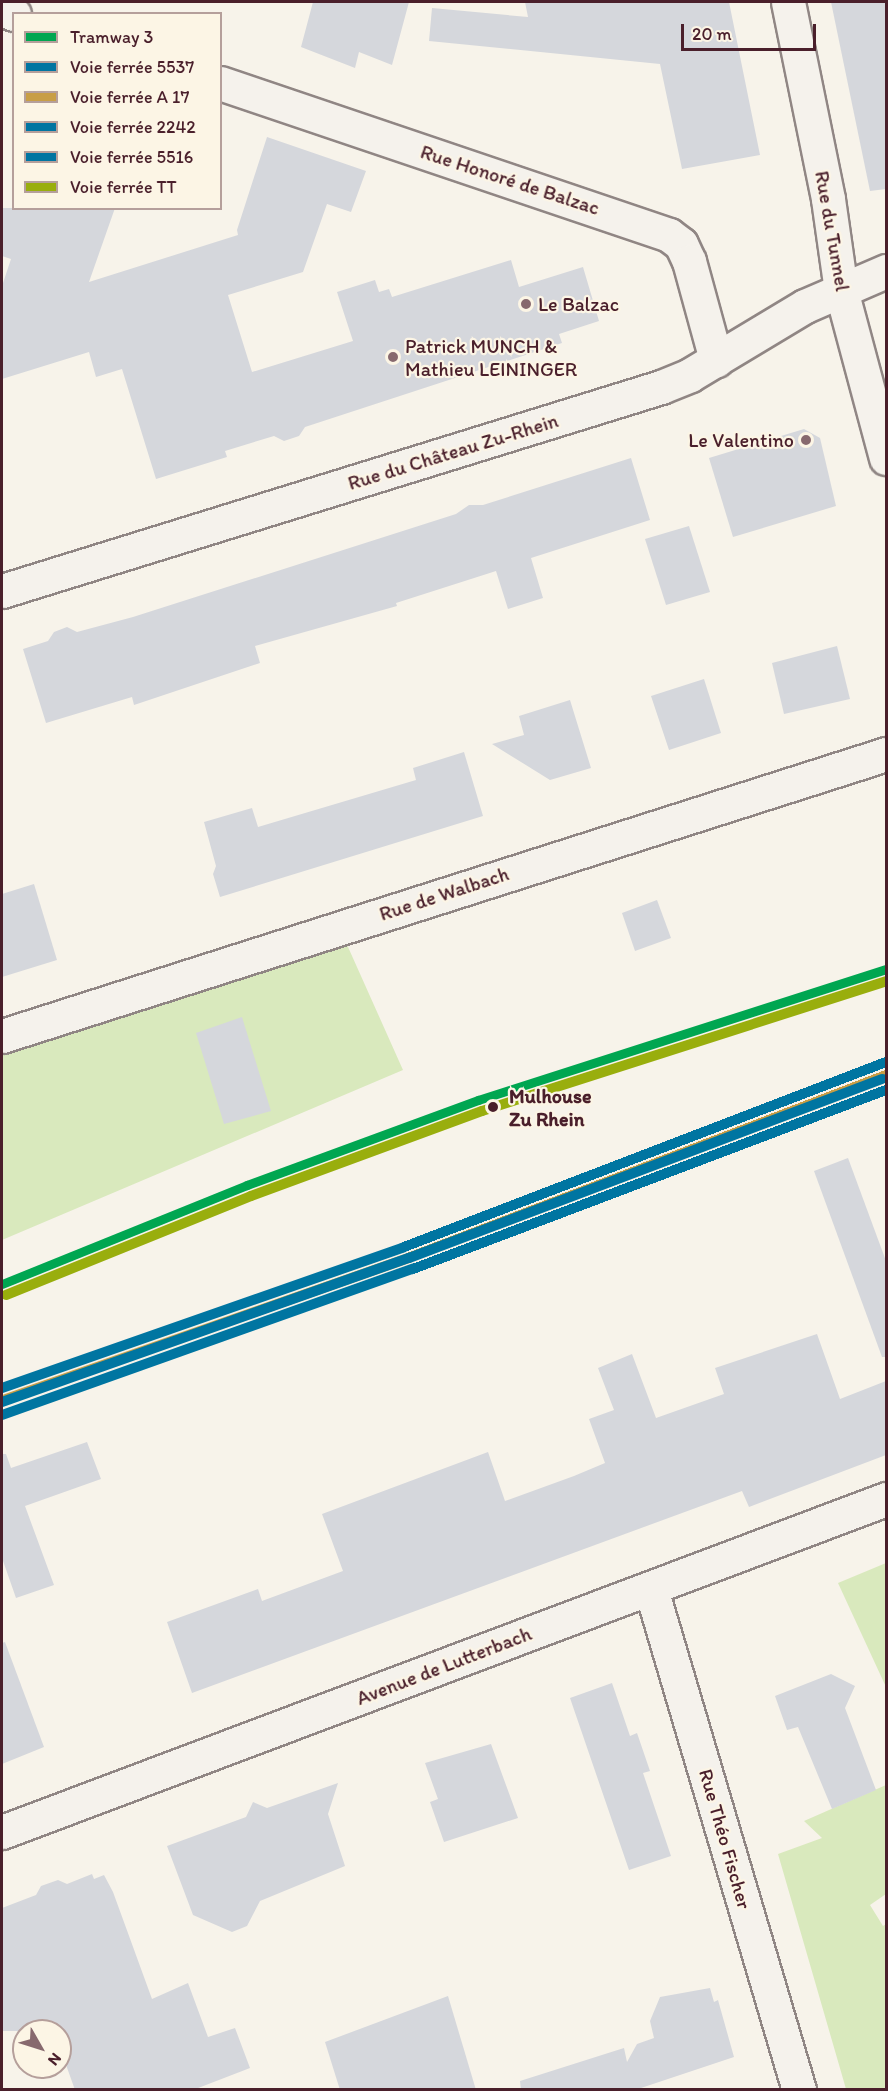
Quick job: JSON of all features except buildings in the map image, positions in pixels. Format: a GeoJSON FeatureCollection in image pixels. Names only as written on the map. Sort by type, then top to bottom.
{"type":"FeatureCollection","features":[{"type":"Feature","properties":{"kind":"street","name":"Rue du Tunnel"},"geometry":{"type":"LineString","coordinates":[[788,2],[828,199],[841,290],[886,458]]}},
{"type":"Feature","properties":{"kind":"street","name":"Rue Honoré de Balzac"},"geometry":{"type":"LineString","coordinates":[[222,84],[669,235],[681,244],[689,261],[716,360]]}},
{"type":"Feature","properties":{"kind":"street","name":"Rue du Château Zu-Rhein"},"geometry":{"type":"LineString","coordinates":[[2,591],[661,387],[716,360],[798,310],[886,271]]}},
{"type":"Feature","properties":{"kind":"street","name":"Rue de Walbach"},"geometry":{"type":"LineString","coordinates":[[2,1036],[886,754]]}},
{"type":"Feature","properties":{"kind":"street","name":"Avenue de Lutterbach"},"geometry":{"type":"LineString","coordinates":[[2,1832],[886,1499]]}},
{"type":"Feature","properties":{"kind":"street","name":"Rue Théo Fischer"},"geometry":{"type":"LineString","coordinates":[[651,1588],[799,2090]]}},
{"type":"Feature","properties":{"kind":"green space"},"geometry":{"type":"Polygon","coordinates":[[[344,938],[403,1070],[2,1240],[2,1053],[111,1020],[344,938]]]}},
{"type":"Feature","properties":{"kind":"green space"},"geometry":{"type":"Polygon","coordinates":[[[886,1563],[886,1687],[838,1583],[886,1563]]]}},
{"type":"Feature","properties":{"kind":"green space"},"geometry":{"type":"Polygon","coordinates":[[[886,1785],[886,1894],[870,1905],[883,1926],[886,1924],[886,2089],[846,2089],[778,1854],[822,1838],[804,1821],[886,1785]]]}},
{"type":"Feature","properties":{"kind":"tram line","name":"3"},"geometry":{"type":"LineString","coordinates":[[2,1284],[247,1185],[478,1100],[886,969]]}},
{"type":"Feature","properties":{"kind":"rail line","name":"TT"},"geometry":{"type":"LineString","coordinates":[[6,1295],[251,1196],[482,1111],[886,981]]}},
{"type":"Feature","properties":{"kind":"rail line","name":"5537"},"geometry":{"type":"LineString","coordinates":[[2,1388],[404,1247],[886,1062]]}},
{"type":"Feature","properties":{"kind":"rail line","name":"5516"},"geometry":{"type":"LineString","coordinates":[[2,1402],[409,1258],[882,1079]]}},
{"type":"Feature","properties":{"kind":"rail line","name":"2242"},"geometry":{"type":"LineString","coordinates":[[2,1415],[413,1269],[886,1090]]}},
{"type":"Feature","properties":{"kind":"transit line"},"geometry":{"type":"LineString","coordinates":[[6,1399],[408,1258],[886,1075]]}},
{"type":"Feature","properties":{"kind":"place","name":"Le Balzac"},"geometry":{"type":"Point","coordinates":[526,304]}},
{"type":"Feature","properties":{"kind":"place","name":"Patrick MUNCH & Mathieu LEININGER"},"geometry":{"type":"Point","coordinates":[393,357]}},
{"type":"Feature","properties":{"kind":"place","name":"Le Valentino"},"geometry":{"type":"Point","coordinates":[806,440]}},
{"type":"Feature","properties":{"kind":"place","name":"Mulhouse Zu Rhein"},"geometry":{"type":"Point","coordinates":[493,1107]}}]}
